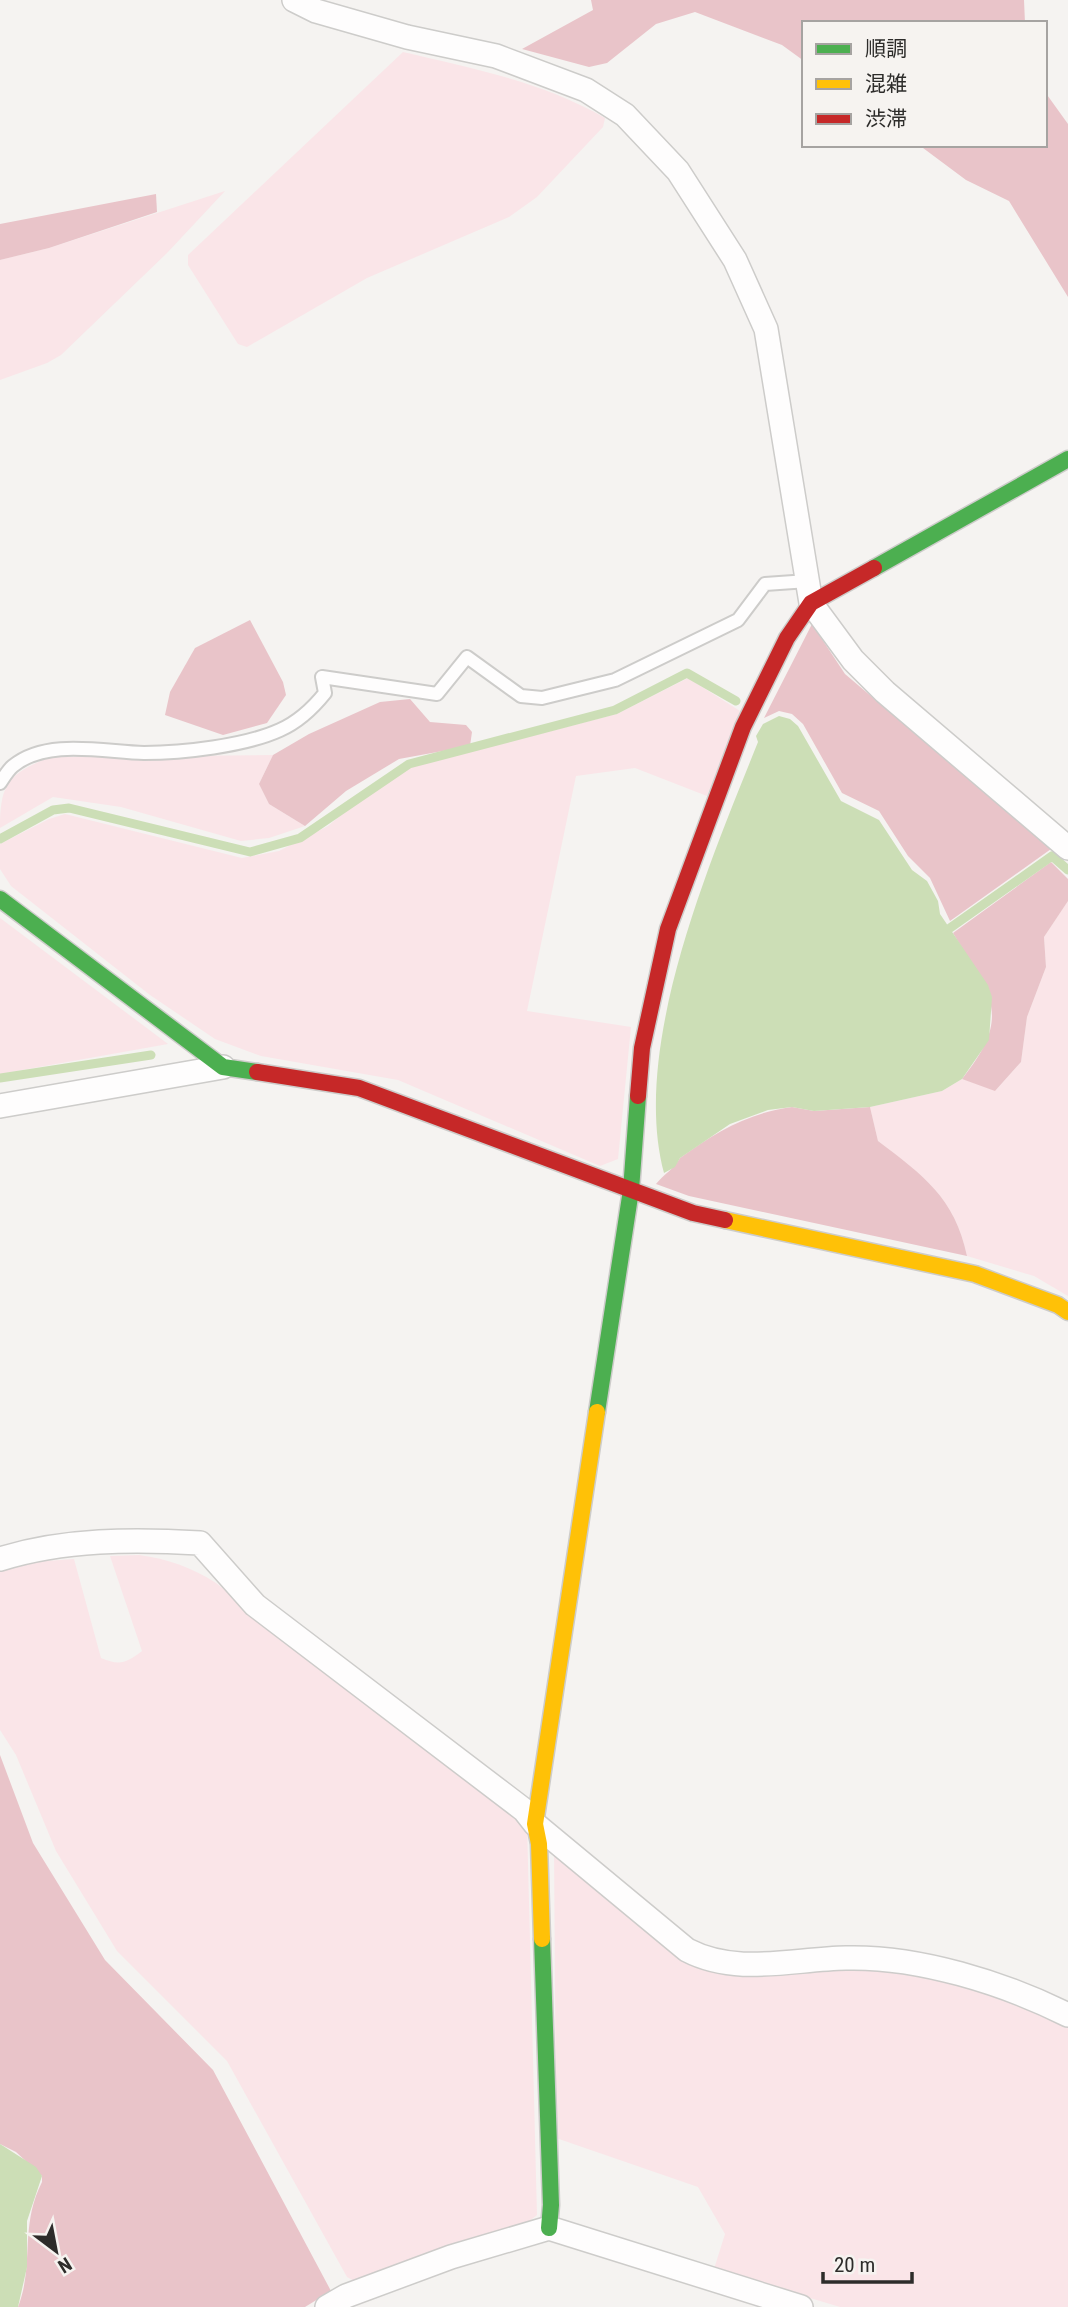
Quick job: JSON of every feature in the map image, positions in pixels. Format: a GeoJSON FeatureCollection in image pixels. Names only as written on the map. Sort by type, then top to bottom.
{"type":"FeatureCollection","features":[{"type":"Feature","properties":{"kind":"street"},"geometry":{"type":"LineString","coordinates":[[294,0],[316,11],[407,37],[496,56],[586,90],[625,115],[678,171],[735,260],[766,329],[809,592],[853,660],[885,692],[1068,848]]}},
{"type":"Feature","properties":{"kind":"street"},"geometry":{"type":"LineString","coordinates":[[548,2228],[551,2205],[539,1844],[535,1824],[631,1190],[642,1048],[668,929],[743,727],[809,592],[1068,459]]}},
{"type":"Feature","properties":{"kind":"street"},"geometry":{"type":"LineString","coordinates":[[0,899],[223,1067]]}},
{"type":"Feature","properties":{"kind":"street"},"geometry":{"type":"LineString","coordinates":[[0,1106],[223,1067],[359,1088],[693,1213],[975,1273],[1058,1305],[1068,1312]]}},
{"type":"Feature","properties":{"kind":"street"},"geometry":{"type":"LineString","coordinates":[[0,1559],[24,1552],[83,1544],[145,1540],[200,1543],[255,1605],[524,1810],[535,1824],[687,1951],[705,1959],[732,1965],[847,1958],[927,1966],[1037,2000],[1068,2015]]}},
{"type":"Feature","properties":{"kind":"street"},"geometry":{"type":"LineString","coordinates":[[327,2307],[346,2296],[451,2257],[548,2228],[801,2307]]}},
{"type":"Feature","properties":{"kind":"lane"},"geometry":{"type":"LineString","coordinates":[[0,783],[13,765],[44,752],[80,749],[145,753],[228,744],[281,730],[312,709],[325,693],[322,677],[437,694],[467,657],[521,696],[542,698],[615,680],[738,620],[765,584],[809,592]]}},
{"type":"Feature","properties":{"kind":"shaded area"},"geometry":{"type":"Polygon","coordinates":[[[591,0],[1024,0],[1025,21],[802,21],[802,60],[782,45],[695,12],[656,24],[607,63],[589,67],[522,49],[593,10],[591,0]]]}},
{"type":"Feature","properties":{"kind":"shaded area"},"geometry":{"type":"Polygon","coordinates":[[[403,52],[506,78],[557,95],[605,118],[603,127],[537,197],[509,217],[367,278],[247,347],[238,344],[188,265],[188,255],[403,52]]]}},
{"type":"Feature","properties":{"kind":"shaded area"},"geometry":{"type":"Polygon","coordinates":[[[1047,95],[1068,124],[1068,297],[1009,201],[966,180],[922,147],[1047,147],[1047,95]]]}},
{"type":"Feature","properties":{"kind":"shaded area"},"geometry":{"type":"Polygon","coordinates":[[[225,191],[167,253],[61,355],[0,380],[0,260],[49,248],[225,191]]]}},
{"type":"Feature","properties":{"kind":"shaded area"},"geometry":{"type":"Polygon","coordinates":[[[156,194],[157,212],[49,248],[0,260],[0,224],[156,194]]]}},
{"type":"Feature","properties":{"kind":"shaded area"},"geometry":{"type":"Polygon","coordinates":[[[250,620],[283,682],[286,695],[267,723],[223,735],[165,715],[170,692],[195,648],[250,620]]]}},
{"type":"Feature","properties":{"kind":"shaded area"},"geometry":{"type":"Polygon","coordinates":[[[812,624],[845,674],[1051,849],[950,921],[930,878],[908,856],[879,811],[842,793],[803,724],[792,714],[779,711],[764,718],[812,624]]]}},
{"type":"Feature","properties":{"kind":"shaded area"},"geometry":{"type":"Polygon","coordinates":[[[688,678],[740,711],[707,796],[635,768],[576,776],[527,1011],[631,1027],[618,1159],[600,1166],[398,1080],[261,1056],[215,1039],[150,995],[11,886],[0,869],[0,844],[49,819],[65,814],[242,858],[279,851],[328,826],[358,801],[411,767],[617,714],[688,678]]]}},
{"type":"Feature","properties":{"kind":"shaded area"},"geometry":{"type":"Polygon","coordinates":[[[410,699],[430,722],[466,725],[472,732],[470,746],[399,759],[346,791],[305,826],[269,804],[259,784],[273,755],[309,734],[380,702],[410,699]]]}},
{"type":"Feature","properties":{"kind":"shaded area"},"geometry":{"type":"Polygon","coordinates":[[[779,716],[790,719],[798,726],[841,801],[879,820],[912,870],[927,881],[938,901],[940,914],[988,985],[992,997],[989,1040],[962,1079],[942,1091],[870,1107],[814,1111],[792,1107],[768,1110],[730,1124],[680,1158],[675,1167],[664,1173],[656,1123],[658,1069],[666,1012],[699,897],[758,742],[756,736],[763,724],[779,716]]]}},
{"type":"Feature","properties":{"kind":"shaded area"},"geometry":{"type":"Polygon","coordinates":[[[273,755],[259,784],[269,804],[305,826],[269,838],[241,841],[121,807],[53,797],[0,828],[2,800],[10,782],[25,769],[51,757],[273,755]]]}},
{"type":"Feature","properties":{"kind":"shaded area"},"geometry":{"type":"Polygon","coordinates":[[[1051,862],[1068,879],[1068,901],[1044,937],[1046,967],[1027,1017],[1021,1062],[995,1091],[962,1079],[978,1057],[992,1021],[986,989],[953,933],[1051,862]]]}},
{"type":"Feature","properties":{"kind":"shaded area"},"geometry":{"type":"Polygon","coordinates":[[[1068,901],[1068,1296],[1034,1276],[967,1256],[954,1218],[935,1190],[878,1141],[870,1107],[942,1091],[962,1079],[996,1090],[1021,1062],[1027,1017],[1046,967],[1044,937],[1068,901]]]}},
{"type":"Feature","properties":{"kind":"shaded area"},"geometry":{"type":"Polygon","coordinates":[[[0,918],[168,1044],[0,1074],[0,918]]]}},
{"type":"Feature","properties":{"kind":"shaded area"},"geometry":{"type":"Polygon","coordinates":[[[792,1107],[814,1111],[870,1107],[878,1141],[935,1190],[954,1218],[967,1256],[689,1196],[656,1184],[680,1158],[720,1132],[761,1114],[792,1107]]]}},
{"type":"Feature","properties":{"kind":"shaded area"},"geometry":{"type":"Polygon","coordinates":[[[139,1555],[179,1564],[216,1583],[527,1824],[537,2215],[522,2227],[358,2283],[347,2277],[227,2061],[117,1951],[56,1851],[16,1755],[0,1730],[0,1570],[33,1562],[74,1559],[101,1658],[123,1662],[142,1651],[110,1556],[139,1555]]]}},
{"type":"Feature","properties":{"kind":"shaded area"},"geometry":{"type":"Polygon","coordinates":[[[0,1755],[33,1843],[105,1960],[213,2070],[331,2291],[305,2307],[18,2307],[26,2275],[31,2215],[42,2176],[16,2152],[0,2144],[0,1755]]]}},
{"type":"Feature","properties":{"kind":"shaded area"},"geometry":{"type":"Polygon","coordinates":[[[554,1845],[692,1962],[849,1966],[934,1974],[1068,2023],[1068,2307],[840,2307],[714,2269],[725,2234],[698,2187],[556,2138],[554,1845]]]}},
{"type":"Feature","properties":{"kind":"shaded area"},"geometry":{"type":"Polygon","coordinates":[[[0,2144],[36,2167],[42,2176],[27,2221],[27,2267],[18,2307],[0,2307],[0,2144]]]}},
{"type":"Feature","properties":{"kind":"waterway"},"geometry":{"type":"LineString","coordinates":[[0,839],[53,810],[69,808],[250,852],[300,838],[409,764],[615,710],[687,673],[736,701]]}},
{"type":"Feature","properties":{"kind":"waterway"},"geometry":{"type":"LineString","coordinates":[[950,928],[1052,856],[1068,870]]}},
{"type":"Feature","properties":{"kind":"waterway"},"geometry":{"type":"LineString","coordinates":[[0,1078],[151,1055]]}},
{"type":"Feature","properties":{"kind":"traffic: fast"},"geometry":{"type":"LineString","coordinates":[[874,568],[1068,459]]}},
{"type":"Feature","properties":{"kind":"traffic: fast"},"geometry":{"type":"LineString","coordinates":[[0,899],[223,1067],[257,1072]]}},
{"type":"Feature","properties":{"kind":"traffic: fast"},"geometry":{"type":"LineString","coordinates":[[597,1412],[631,1190],[638,1096]]}},
{"type":"Feature","properties":{"kind":"traffic: fast"},"geometry":{"type":"LineString","coordinates":[[542,1939],[551,2205],[549,2228]]}},
{"type":"Feature","properties":{"kind":"traffic: slow"},"geometry":{"type":"LineString","coordinates":[[725,1220],[975,1274],[1058,1305],[1068,1312]]}},
{"type":"Feature","properties":{"kind":"traffic: slow"},"geometry":{"type":"LineString","coordinates":[[542,1939],[539,1844],[535,1824],[597,1412]]}},
{"type":"Feature","properties":{"kind":"traffic: jam"},"geometry":{"type":"LineString","coordinates":[[638,1096],[642,1048],[668,929],[743,727],[787,638],[811,603],[874,568]]}},
{"type":"Feature","properties":{"kind":"traffic: jam"},"geometry":{"type":"LineString","coordinates":[[257,1072],[359,1088],[693,1213],[725,1220]]}}]}
